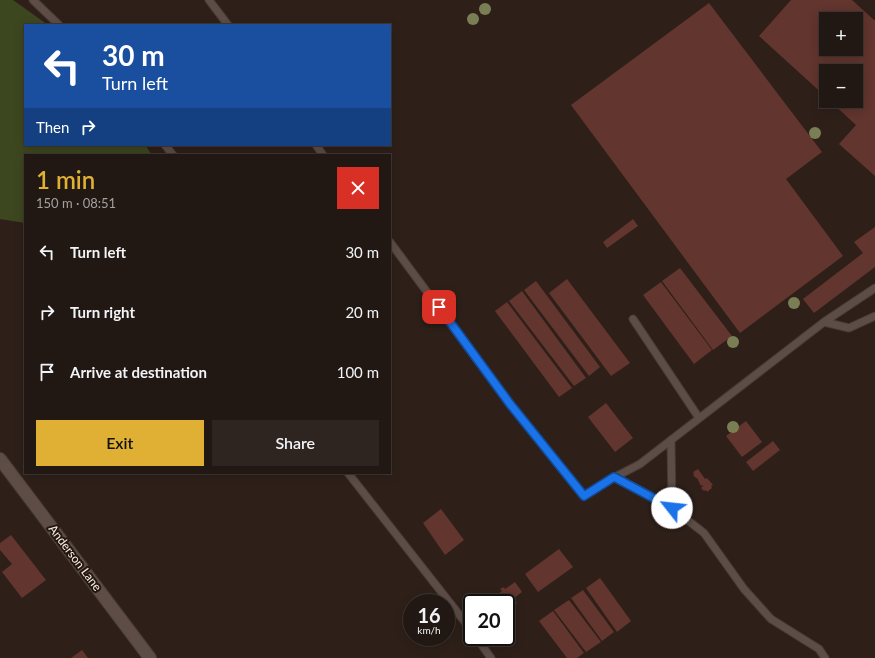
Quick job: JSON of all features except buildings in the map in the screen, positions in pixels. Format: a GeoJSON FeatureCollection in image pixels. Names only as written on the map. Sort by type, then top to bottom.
{"type":"FeatureCollection","features":[{"type":"Feature","properties":{"kind":"street","name":"Anderson Lane"},"geometry":{"type":"LineString","coordinates":[[0,459],[150,658]]}},
{"type":"Feature","properties":{"kind":"lane"},"geometry":{"type":"LineString","coordinates":[[33,0],[58,24]]}},
{"type":"Feature","properties":{"kind":"lane"},"geometry":{"type":"LineString","coordinates":[[209,0],[227,24]]}},
{"type":"Feature","properties":{"kind":"lane"},"geometry":{"type":"LineString","coordinates":[[166,146],[172,154]]}},
{"type":"Feature","properties":{"kind":"lane"},"geometry":{"type":"LineString","coordinates":[[391,243],[510,404],[584,496],[614,477],[640,464],[824,322],[875,288]]}},
{"type":"Feature","properties":{"kind":"lane"},"geometry":{"type":"LineString","coordinates":[[824,322],[849,328],[875,316]]}},
{"type":"Feature","properties":{"kind":"lane"},"geometry":{"type":"LineString","coordinates":[[633,319],[699,418]]}},
{"type":"Feature","properties":{"kind":"lane"},"geometry":{"type":"LineString","coordinates":[[671,440],[672,508]]}},
{"type":"Feature","properties":{"kind":"lane"},"geometry":{"type":"LineString","coordinates":[[349,474],[463,620]]}},
{"type":"Feature","properties":{"kind":"lane"},"geometry":{"type":"LineString","coordinates":[[614,477],[672,508],[704,534],[744,589],[771,619],[819,649],[825,658]]}},
{"type":"Feature","properties":{"kind":"lane"},"geometry":{"type":"LineString","coordinates":[[482,646],[491,658]]}},
{"type":"Feature","properties":{"kind":"green space"},"geometry":{"type":"Polygon","coordinates":[[[0,0],[13,0],[47,24],[24,24],[24,146],[146,146],[151,154],[24,154],[24,223],[0,219],[0,0]]]}},
{"type":"Feature","properties":{"kind":"route"},"geometry":{"type":"LineString","coordinates":[[439,307],[510,404],[584,496],[614,477],[672,508]]}}]}
